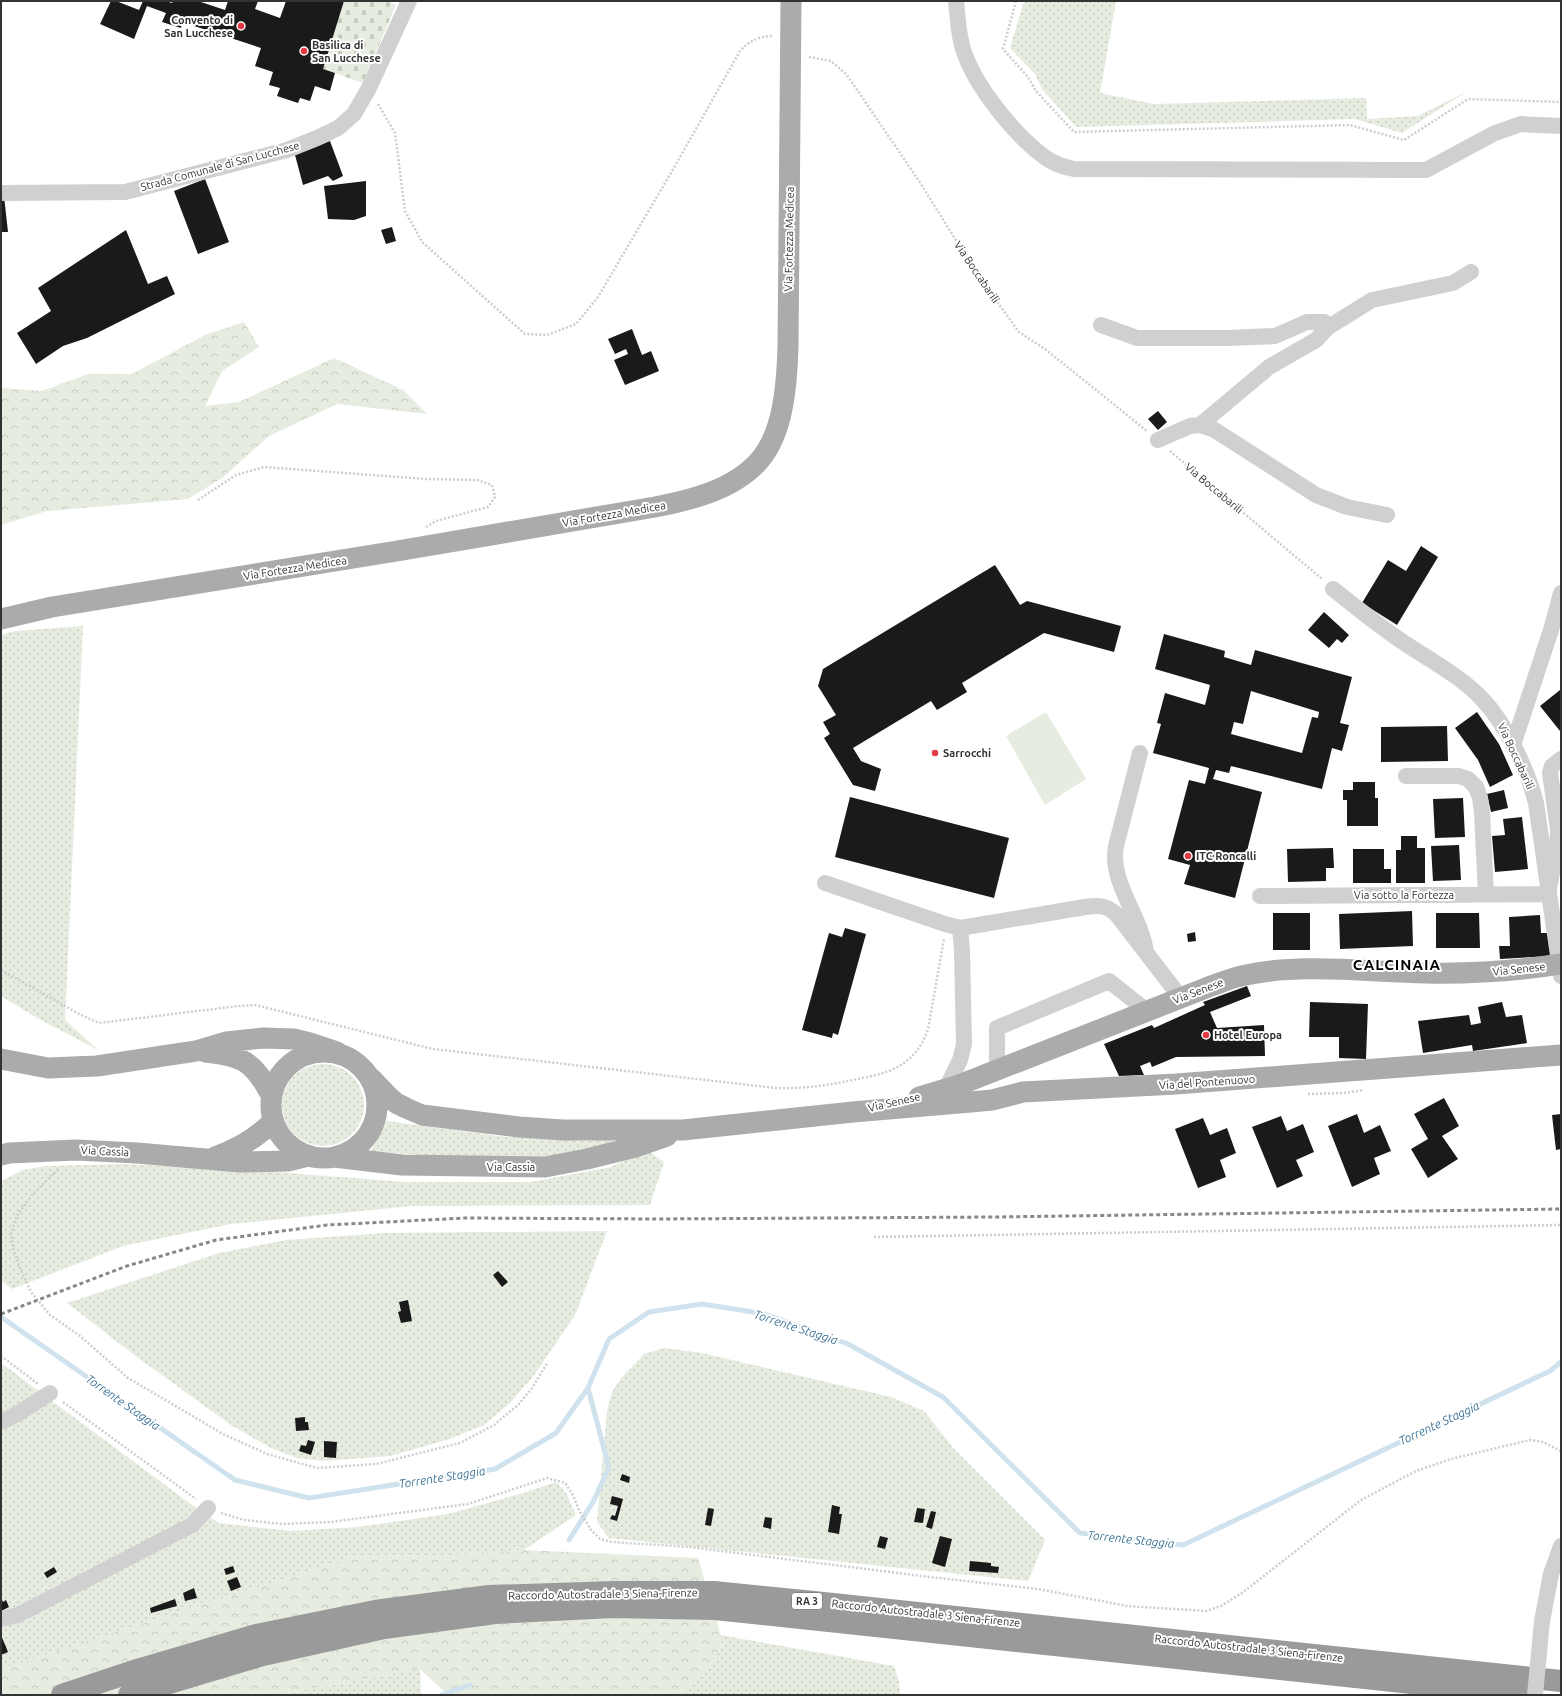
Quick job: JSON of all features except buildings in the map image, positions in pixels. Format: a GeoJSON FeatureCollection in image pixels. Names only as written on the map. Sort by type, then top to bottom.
{"type":"FeatureCollection","features":[{"type":"Feature","properties":{"kind":"highway","name":"Raccordo Autostradale 3 Siena-Firenze"},"geometry":{"type":"LineString","coordinates":[[62,1695],[137,1670],[256,1635],[375,1611],[489,1596],[615,1592],[714,1592],[1561,1681]]}},
{"type":"Feature","properties":{"kind":"highway","name":"Raccordo Autostradale 3 Siena-Firenze"},"geometry":{"type":"LineString","coordinates":[[129,1695],[263,1655],[384,1628],[495,1613],[613,1608],[715,1609],[1524,1695]]}},
{"type":"Feature","properties":{"kind":"main road","name":"Via Fortezza Medicea"},"geometry":{"type":"LineString","coordinates":[[1,619],[52,607],[389,553],[655,507],[688,500],[709,493],[738,477],[757,463],[764,454],[778,422],[785,395],[788,347],[791,1]]}},
{"type":"Feature","properties":{"kind":"main road","name":"Via Senese"},"geometry":{"type":"LineString","coordinates":[[853,1112],[946,1090],[1234,978],[1271,972],[1311,970],[1470,973],[1561,968]]}},
{"type":"Feature","properties":{"kind":"main road"},"geometry":{"type":"LineString","coordinates":[[1,1059],[48,1068],[97,1066],[196,1051],[226,1042],[263,1038],[294,1039],[337,1052]]}},
{"type":"Feature","properties":{"kind":"main road"},"geometry":{"type":"LineString","coordinates":[[1,1045],[68,1066]]}},
{"type":"Feature","properties":{"kind":"main road"},"geometry":{"type":"LineString","coordinates":[[196,1051],[228,1054],[242,1060],[258,1073],[271,1095]]}},
{"type":"Feature","properties":{"kind":"main road","name":"Via Cassia"},"geometry":{"type":"LineString","coordinates":[[683,1130],[614,1152],[562,1165],[545,1167],[402,1165],[308,1156],[292,1148],[281,1136],[273,1121],[270,1108],[271,1095],[277,1079],[288,1065],[302,1055],[320,1051],[337,1052],[351,1058],[362,1067],[388,1096],[396,1103],[406,1108],[422,1114],[519,1127],[563,1130],[683,1130],[853,1112]]}},
{"type":"Feature","properties":{"kind":"main road","name":"Via del Pontenuovo"},"geometry":{"type":"LineString","coordinates":[[853,1112],[971,1102],[1004,1097],[1023,1092],[1176,1084],[1561,1055]]}},
{"type":"Feature","properties":{"kind":"main road"},"geometry":{"type":"LineString","coordinates":[[1004,1097],[997,1089],[997,1081],[1020,1061]]}},
{"type":"Feature","properties":{"kind":"main road","name":"Via Cassia"},"geometry":{"type":"LineString","coordinates":[[334,1158],[350,1152],[359,1145],[364,1141],[373,1127],[378,1111],[377,1094],[371,1078]]}},
{"type":"Feature","properties":{"kind":"main road","name":"Via Cassia"},"geometry":{"type":"LineString","coordinates":[[209,1159],[243,1146],[262,1133],[273,1121]]}},
{"type":"Feature","properties":{"kind":"main road","name":"Via Cassia"},"geometry":{"type":"LineString","coordinates":[[1,1155],[9,1153],[76,1150],[240,1162],[288,1161],[308,1156]]}},
{"type":"Feature","properties":{"kind":"street","name":"Strada Comunale di San Lucchese"},"geometry":{"type":"LineString","coordinates":[[1,193],[126,192],[287,150],[317,138],[338,128],[354,114],[369,88],[409,1]]}},
{"type":"Feature","properties":{"kind":"street"},"geometry":{"type":"LineString","coordinates":[[956,1],[964,52],[976,79],[1007,120],[1031,146],[1047,159],[1074,169],[1426,170],[1495,132],[1521,124],[1561,126]]}},
{"type":"Feature","properties":{"kind":"street"},"geometry":{"type":"LineString","coordinates":[[1200,425],[1269,367],[1316,340],[1327,328],[1372,300],[1453,283],[1472,272]]}},
{"type":"Feature","properties":{"kind":"street"},"geometry":{"type":"LineString","coordinates":[[1101,325],[1137,338],[1226,338],[1275,336],[1308,322],[1324,322],[1327,328]]}},
{"type":"Feature","properties":{"kind":"street"},"geometry":{"type":"LineString","coordinates":[[1158,440],[1190,426],[1200,425],[1213,429],[1316,495],[1347,507],[1387,515]]}},
{"type":"Feature","properties":{"kind":"street","name":"Via Boccabarili"},"geometry":{"type":"LineString","coordinates":[[1333,589],[1382,627],[1481,697],[1498,718],[1513,746],[1529,782],[1536,803],[1541,830],[1548,894],[1561,968]]}},
{"type":"Feature","properties":{"kind":"street"},"geometry":{"type":"LineString","coordinates":[[1513,746],[1551,630],[1561,593]]}},
{"type":"Feature","properties":{"kind":"street"},"geometry":{"type":"LineString","coordinates":[[1140,753],[1115,852],[1114,862],[1117,873],[1143,932],[1147,956]]}},
{"type":"Feature","properties":{"kind":"street"},"geometry":{"type":"LineString","coordinates":[[1548,894],[1555,861],[1558,830],[1550,773],[1552,766],[1561,759]]}},
{"type":"Feature","properties":{"kind":"street"},"geometry":{"type":"LineString","coordinates":[[1406,776],[1459,776],[1468,779],[1476,787],[1480,798],[1482,813],[1486,894]]}},
{"type":"Feature","properties":{"kind":"street"},"geometry":{"type":"LineString","coordinates":[[1104,906],[1112,891],[1117,873]]}},
{"type":"Feature","properties":{"kind":"street"},"geometry":{"type":"LineString","coordinates":[[825,883],[953,926],[1085,907],[1104,906],[1109,908],[1117,916],[1181,998]]}},
{"type":"Feature","properties":{"kind":"street","name":"Via sotto la Fortezza"},"geometry":{"type":"LineString","coordinates":[[1260,896],[1548,894]]}},
{"type":"Feature","properties":{"kind":"street"},"geometry":{"type":"LineString","coordinates":[[946,1090],[960,1060],[964,1044],[962,950],[953,926]]}},
{"type":"Feature","properties":{"kind":"street"},"geometry":{"type":"LineString","coordinates":[[997,1070],[997,1028],[1109,981],[1148,1011]]}},
{"type":"Feature","properties":{"kind":"street"},"geometry":{"type":"LineString","coordinates":[[1,1422],[19,1413],[50,1393]]}},
{"type":"Feature","properties":{"kind":"street"},"geometry":{"type":"LineString","coordinates":[[1,1618],[18,1615],[192,1525],[208,1508]]}},
{"type":"Feature","properties":{"kind":"street"},"geometry":{"type":"LineString","coordinates":[[1535,1695],[1542,1621],[1551,1574],[1561,1546]]}},
{"type":"Feature","properties":{"kind":"path"},"geometry":{"type":"LineString","coordinates":[[1016,1],[1003,49],[1028,76],[1036,91],[1074,132],[1350,125],[1404,140],[1468,99],[1561,102]]}},
{"type":"Feature","properties":{"kind":"path","name":"Via Boccabarili"},"geometry":{"type":"LineString","coordinates":[[369,88],[396,133],[405,211],[422,242],[525,334],[547,335],[576,324],[598,297],[740,51],[752,41],[763,37],[779,36],[791,47],[835,64],[844,71],[919,181],[979,277],[1019,332],[1045,349],[1158,440],[1333,589]]}},
{"type":"Feature","properties":{"kind":"path"},"geometry":{"type":"LineString","coordinates":[[198,500],[236,475],[264,467],[426,479],[477,480],[492,486],[495,497],[488,507],[436,521],[423,528]]}},
{"type":"Feature","properties":{"kind":"path"},"geometry":{"type":"LineString","coordinates":[[1,970],[90,1020],[99,1023],[256,1005],[443,1051],[776,1088],[803,1089],[830,1085],[886,1072],[901,1065],[916,1052],[925,1038],[928,1029],[942,956],[953,926]]}},
{"type":"Feature","properties":{"kind":"path"},"geometry":{"type":"LineString","coordinates":[[76,1150],[33,1194],[18,1214],[11,1233],[13,1247],[19,1266],[31,1292],[50,1316],[80,1336],[128,1378],[223,1434],[267,1454],[317,1468],[376,1464],[460,1444],[494,1425],[518,1405],[532,1388],[548,1362]]}},
{"type":"Feature","properties":{"kind":"path"},"geometry":{"type":"LineString","coordinates":[[874,1237],[1561,1225]]}},
{"type":"Feature","properties":{"kind":"path"},"geometry":{"type":"LineString","coordinates":[[1,1356],[208,1508],[244,1520],[282,1524],[331,1522],[468,1504],[547,1478],[564,1483],[573,1495],[579,1510],[591,1530],[600,1539],[612,1542],[689,1547],[1038,1589],[1127,1606],[1206,1611],[1221,1606],[1242,1593],[1361,1500],[1416,1471],[1451,1459],[1530,1440],[1543,1442],[1561,1451]]}},
{"type":"Feature","properties":{"kind":"green space"},"geometry":{"type":"Polygon","coordinates":[[[344,1],[387,1],[396,5],[363,83],[323,69],[344,1]]]}},
{"type":"Feature","properties":{"kind":"green space"},"geometry":{"type":"Polygon","coordinates":[[[1024,1],[1116,1],[1100,93],[1154,104],[1366,98],[1367,119],[1418,116],[1466,92],[1402,133],[1355,119],[1076,127],[1042,89],[1035,74],[1010,48],[1024,1]]]}},
{"type":"Feature","properties":{"kind":"green space"},"geometry":{"type":"Polygon","coordinates":[[[244,322],[259,347],[222,371],[205,406],[239,402],[334,358],[403,390],[427,414],[337,404],[269,436],[222,478],[188,499],[47,511],[1,525],[1,388],[42,391],[88,374],[132,374],[205,335],[244,322]]]}},
{"type":"Feature","properties":{"kind":"green space"},"geometry":{"type":"Polygon","coordinates":[[[83,626],[65,1020],[98,1050],[39,1019],[1,996],[1,635],[15,631],[83,626]]]}},
{"type":"Feature","properties":{"kind":"green space"},"geometry":{"type":"Polygon","coordinates":[[[1046,712],[1086,779],[1045,805],[1006,736],[1046,712]]]}},
{"type":"Feature","properties":{"kind":"green space"},"geometry":{"type":"Polygon","coordinates":[[[323,1064],[339,1067],[352,1076],[361,1089],[364,1105],[361,1121],[352,1134],[339,1143],[323,1146],[307,1143],[294,1134],[285,1121],[282,1105],[285,1089],[294,1076],[307,1067],[323,1064]]]}},
{"type":"Feature","properties":{"kind":"green space"},"geometry":{"type":"Polygon","coordinates":[[[387,1121],[506,1137],[591,1141],[610,1137],[613,1143],[554,1155],[519,1160],[371,1152],[387,1121]]]}},
{"type":"Feature","properties":{"kind":"green space"},"geometry":{"type":"Polygon","coordinates":[[[646,1149],[664,1162],[650,1205],[411,1206],[231,1224],[123,1246],[12,1289],[1,1281],[1,1181],[23,1170],[45,1166],[126,1164],[275,1172],[404,1182],[531,1182],[611,1167],[646,1149]]]}},
{"type":"Feature","properties":{"kind":"green space"},"geometry":{"type":"Polygon","coordinates":[[[607,1231],[575,1315],[535,1374],[510,1403],[484,1425],[450,1439],[390,1456],[323,1461],[297,1458],[271,1448],[231,1425],[137,1357],[67,1303],[219,1253],[286,1240],[385,1233],[607,1231]]]}},
{"type":"Feature","properties":{"kind":"green space"},"geometry":{"type":"Polygon","coordinates":[[[664,1348],[702,1353],[891,1397],[924,1411],[955,1450],[1045,1540],[1028,1581],[609,1538],[597,1522],[607,1411],[612,1392],[622,1377],[644,1354],[664,1348]]]}},
{"type":"Feature","properties":{"kind":"green space"},"geometry":{"type":"Polygon","coordinates":[[[1,1363],[196,1508],[219,1523],[290,1531],[358,1527],[448,1514],[520,1494],[556,1482],[566,1493],[576,1515],[524,1550],[438,1556],[358,1555],[1,1669],[1,1363]]]}},
{"type":"Feature","properties":{"kind":"green space"},"geometry":{"type":"Polygon","coordinates":[[[524,1550],[698,1558],[723,1643],[705,1674],[676,1695],[448,1695],[420,1669],[276,1695],[1,1695],[1,1669],[3,1668],[358,1555],[438,1556],[524,1550]]]}},
{"type":"Feature","properties":{"kind":"green space"},"geometry":{"type":"Polygon","coordinates":[[[720,1635],[894,1666],[899,1681],[900,1695],[676,1695],[705,1674],[723,1644],[720,1635]]]}},
{"type":"Feature","properties":{"kind":"green space"},"geometry":{"type":"Polygon","coordinates":[[[420,1669],[421,1695],[276,1695],[420,1669]]]}},
{"type":"Feature","properties":{"kind":"waterway","name":"Torrente Staggia"},"geometry":{"type":"LineString","coordinates":[[1,1317],[235,1480],[309,1498],[495,1469],[556,1433],[588,1388],[609,1339],[649,1312],[702,1304],[765,1314],[848,1344],[943,1397],[1080,1533],[1183,1545],[1550,1371],[1561,1362]]}},
{"type":"Feature","properties":{"kind":"waterway"},"geometry":{"type":"LineString","coordinates":[[569,1540],[593,1502],[609,1468],[588,1388]]}},
{"type":"Feature","properties":{"kind":"waterway"},"geometry":{"type":"LineString","coordinates":[[441,1695],[470,1685]]}},
{"type":"Feature","properties":{"kind":"railway"},"geometry":{"type":"LineString","coordinates":[[1,1314],[127,1266],[216,1240],[327,1225],[465,1218],[656,1219],[995,1217],[1561,1209]]}},
{"type":"Feature","properties":{"kind":"place","name":"Convento di San Lucchese"},"geometry":{"type":"Point","coordinates":[241,26]}},
{"type":"Feature","properties":{"kind":"place","name":"Basilica di San Lucchese"},"geometry":{"type":"Point","coordinates":[304,51]}},
{"type":"Feature","properties":{"kind":"place","name":"Sarrocchi"},"geometry":{"type":"Point","coordinates":[935,753]}},
{"type":"Feature","properties":{"kind":"place","name":"ITC Roncalli"},"geometry":{"type":"Point","coordinates":[1188,856]}},
{"type":"Feature","properties":{"kind":"place","name":"Hotel Europa"},"geometry":{"type":"Point","coordinates":[1206,1035]}},
{"type":"Feature","properties":{"kind":"district","name":"CALCINAIA"},"geometry":{"type":"Point","coordinates":[1397,964]}}]}
